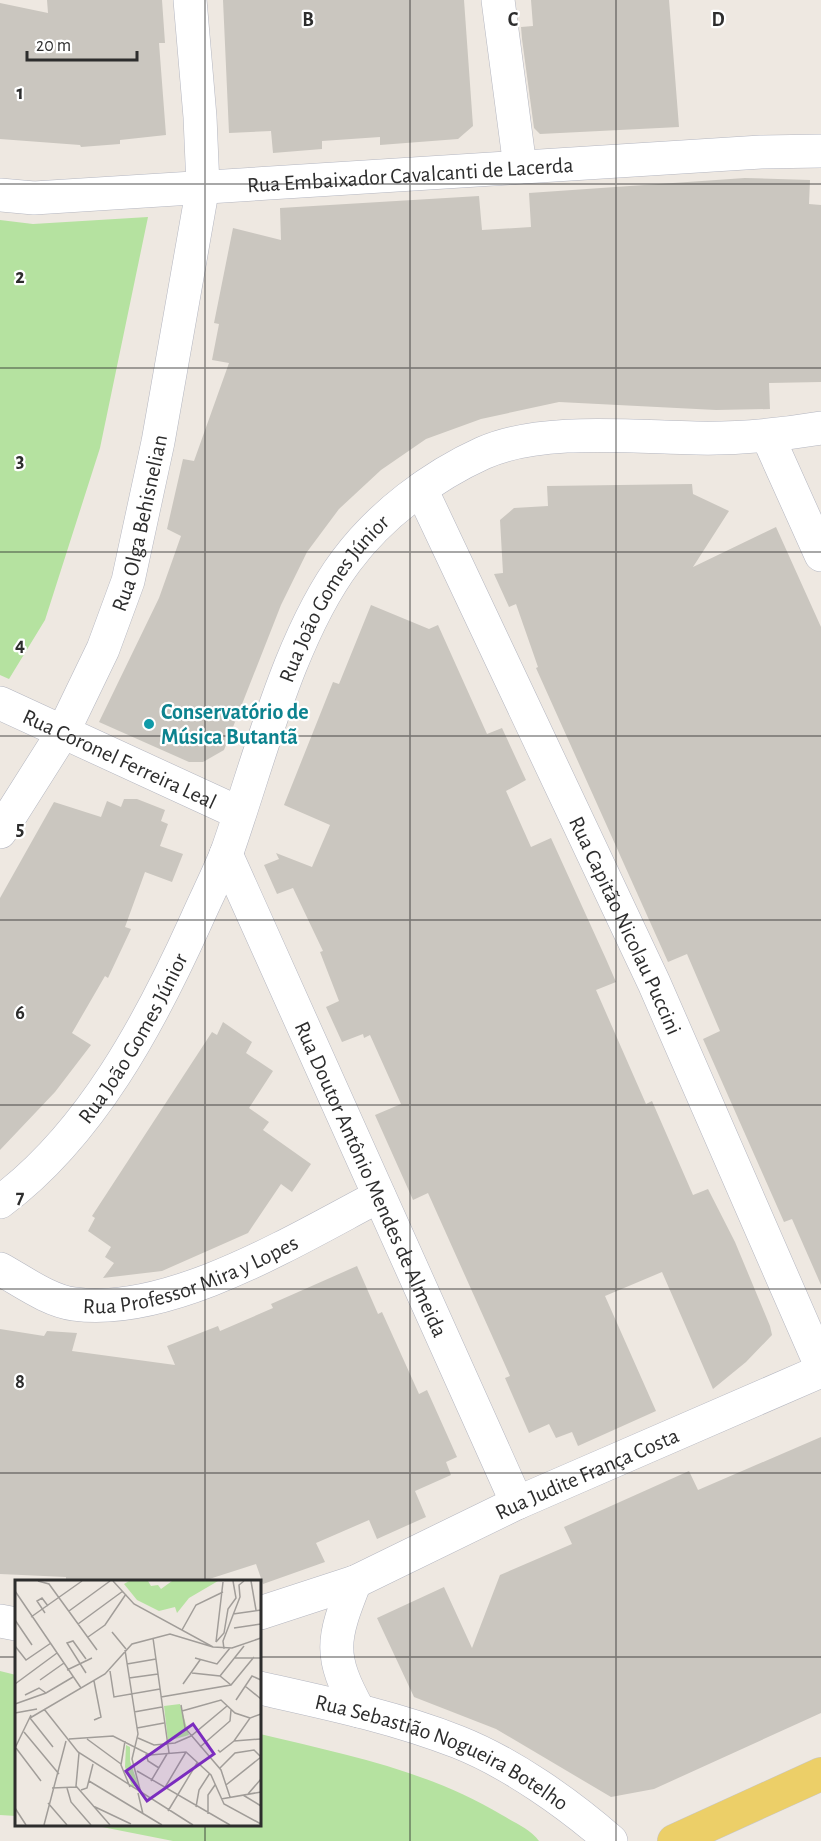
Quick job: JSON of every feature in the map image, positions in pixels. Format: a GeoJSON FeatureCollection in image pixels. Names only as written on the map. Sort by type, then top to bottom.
{"type":"FeatureCollection","features":[{"type":"Feature","properties":{"kind":"main road"},"geometry":{"type":"LineString","coordinates":[[674,1841],[726,1828],[821,1774]]}},
{"type":"Feature","properties":{"kind":"street","name":"Rua Olga Behisnelian"},"geometry":{"type":"LineString","coordinates":[[0,832],[62,734],[103,648],[128,581],[158,442],[203,186],[200,117],[190,0]]}},
{"type":"Feature","properties":{"kind":"street"},"geometry":{"type":"LineString","coordinates":[[498,0],[520,167]]}},
{"type":"Feature","properties":{"kind":"street","name":"Rua Embaixador Cavalcanti de Lacerda"},"geometry":{"type":"LineString","coordinates":[[0,195],[34,198],[520,167],[821,151]]}},
{"type":"Feature","properties":{"kind":"street","name":"Rua João Gomes Júnior"},"geometry":{"type":"LineString","coordinates":[[0,1203],[21,1187],[90,1109],[121,1064],[180,957],[226,854],[296,655],[325,593],[347,560],[362,543],[421,489],[486,452],[537,439],[585,436],[768,437],[821,428]]}},
{"type":"Feature","properties":{"kind":"street"},"geometry":{"type":"LineString","coordinates":[[768,437],[821,555]]}},
{"type":"Feature","properties":{"kind":"street","name":"Rua Capitão Nicolau Puccini"},"geometry":{"type":"LineString","coordinates":[[421,489],[654,983],[821,1366]]}},
{"type":"Feature","properties":{"kind":"street","name":"Rua Coronel Ferreira Leal"},"geometry":{"type":"LineString","coordinates":[[0,703],[62,734],[239,813]]}},
{"type":"Feature","properties":{"kind":"street","name":"Rua Doutor Antônio Mendes de Almeida"},"geometry":{"type":"LineString","coordinates":[[226,854],[517,1503]]}},
{"type":"Feature","properties":{"kind":"street","name":"Rua Professor Mira y Lopes"},"geometry":{"type":"LineString","coordinates":[[0,1269],[36,1289],[71,1304],[116,1307],[181,1291],[290,1243],[379,1196]]}},
{"type":"Feature","properties":{"kind":"street","name":"Rua Judite França Costa"},"geometry":{"type":"LineString","coordinates":[[261,1613],[355,1582],[517,1503],[821,1371]]}},
{"type":"Feature","properties":{"kind":"street"},"geometry":{"type":"LineString","coordinates":[[355,1582],[340,1619],[335,1652],[346,1688],[359,1711]]}},
{"type":"Feature","properties":{"kind":"street"},"geometry":{"type":"LineString","coordinates":[[0,1621],[15,1624]]}},
{"type":"Feature","properties":{"kind":"street","name":"Rua Sebastião Nogueira Botelho"},"geometry":{"type":"LineString","coordinates":[[261,1688],[359,1711],[460,1743],[527,1779],[573,1808],[611,1841]]}},
{"type":"Feature","properties":{"kind":"green space"},"geometry":{"type":"Polygon","coordinates":[[[148,217],[100,448],[45,620],[9,679],[0,675],[0,220],[33,224],[148,217]]]}},
{"type":"Feature","properties":{"kind":"green space"},"geometry":{"type":"Polygon","coordinates":[[[0,1671],[15,1675],[15,1816],[0,1815],[0,1671]]]}},
{"type":"Feature","properties":{"kind":"green space"},"geometry":{"type":"Polygon","coordinates":[[[261,1734],[384,1765],[444,1786],[473,1799],[517,1824],[539,1841],[173,1841],[97,1826],[261,1826],[261,1734]]]}},
{"type":"Feature","properties":{"kind":"building"},"geometry":{"type":"Polygon","coordinates":[[[47,0],[162,0],[165,43],[159,43],[166,135],[120,140],[120,144],[81,147],[80,145],[0,139],[0,3],[48,13],[47,0]]]}},
{"type":"Feature","properties":{"kind":"building"},"geometry":{"type":"Polygon","coordinates":[[[223,0],[464,0],[473,126],[458,139],[380,145],[380,137],[322,141],[322,149],[273,153],[271,131],[229,133],[223,0]]]}},
{"type":"Feature","properties":{"kind":"building"},"geometry":{"type":"Polygon","coordinates":[[[531,0],[669,0],[679,127],[540,134],[534,128],[521,27],[533,26],[531,0]]]}},
{"type":"Feature","properties":{"kind":"building"},"geometry":{"type":"Polygon","coordinates":[[[745,178],[810,180],[809,204],[821,205],[821,382],[769,383],[770,409],[716,410],[559,402],[481,419],[426,439],[381,470],[339,509],[307,552],[281,605],[224,750],[203,762],[189,762],[99,722],[159,598],[181,536],[167,529],[183,459],[194,461],[229,363],[212,360],[219,324],[214,323],[233,228],[281,240],[280,208],[479,196],[482,230],[531,227],[529,193],[745,178]]]}},
{"type":"Feature","properties":{"kind":"building"},"geometry":{"type":"Polygon","coordinates":[[[692,484],[693,494],[729,511],[693,567],[776,527],[821,627],[821,1285],[792,1219],[784,1222],[703,1039],[720,1031],[687,954],[668,962],[536,668],[538,667],[516,604],[509,607],[494,574],[503,573],[500,520],[514,508],[548,506],[547,486],[692,484]]]}},
{"type":"Feature","properties":{"kind":"building"},"geometry":{"type":"Polygon","coordinates":[[[371,605],[429,629],[438,625],[487,734],[502,728],[526,780],[506,791],[531,847],[551,838],[606,959],[616,982],[596,990],[646,1104],[652,1101],[693,1195],[708,1189],[735,1242],[770,1326],[772,1335],[746,1362],[713,1389],[662,1272],[605,1296],[656,1411],[578,1446],[572,1432],[556,1438],[549,1424],[529,1433],[505,1378],[510,1376],[428,1193],[413,1200],[375,1115],[401,1104],[370,1035],[364,1038],[363,1034],[342,1042],[326,1007],[339,1001],[320,952],[323,951],[293,888],[277,894],[264,865],[279,859],[276,853],[312,867],[330,825],[284,805],[333,682],[339,684],[371,605]]]}},
{"type":"Feature","properties":{"kind":"building"},"geometry":{"type":"Polygon","coordinates":[[[124,799],[137,799],[165,810],[161,821],[168,824],[160,846],[183,854],[172,882],[145,872],[125,927],[131,929],[108,978],[105,976],[72,1033],[91,1045],[55,1092],[0,1150],[0,898],[54,802],[101,817],[107,801],[121,807],[124,799]]]}},
{"type":"Feature","properties":{"kind":"building"},"geometry":{"type":"Polygon","coordinates":[[[223,1022],[252,1042],[246,1053],[273,1071],[249,1108],[269,1122],[263,1130],[311,1164],[292,1192],[281,1184],[248,1233],[162,1271],[103,1278],[114,1263],[105,1257],[111,1247],[88,1231],[95,1218],[92,1216],[212,1032],[217,1035],[223,1022]]]}},
{"type":"Feature","properties":{"kind":"building"},"geometry":{"type":"Polygon","coordinates":[[[357,1266],[378,1314],[382,1312],[419,1394],[427,1390],[457,1457],[446,1462],[451,1475],[415,1491],[426,1517],[377,1539],[369,1520],[316,1543],[325,1562],[263,1584],[256,1564],[206,1580],[66,1580],[66,1577],[0,1574],[0,1329],[44,1336],[47,1331],[77,1333],[72,1351],[175,1365],[167,1346],[218,1326],[220,1331],[273,1308],[271,1304],[357,1266]]]}},
{"type":"Feature","properties":{"kind":"building"},"geometry":{"type":"Polygon","coordinates":[[[821,1437],[821,1713],[654,1789],[611,1797],[496,1729],[414,1697],[377,1618],[444,1587],[472,1648],[500,1575],[572,1544],[564,1527],[689,1471],[698,1490],[821,1437]]]}},
{"type":"Feature","properties":{"kind":"place","name":"Conservatório de Música Butantã"},"geometry":{"type":"Point","coordinates":[149,724]}}]}
